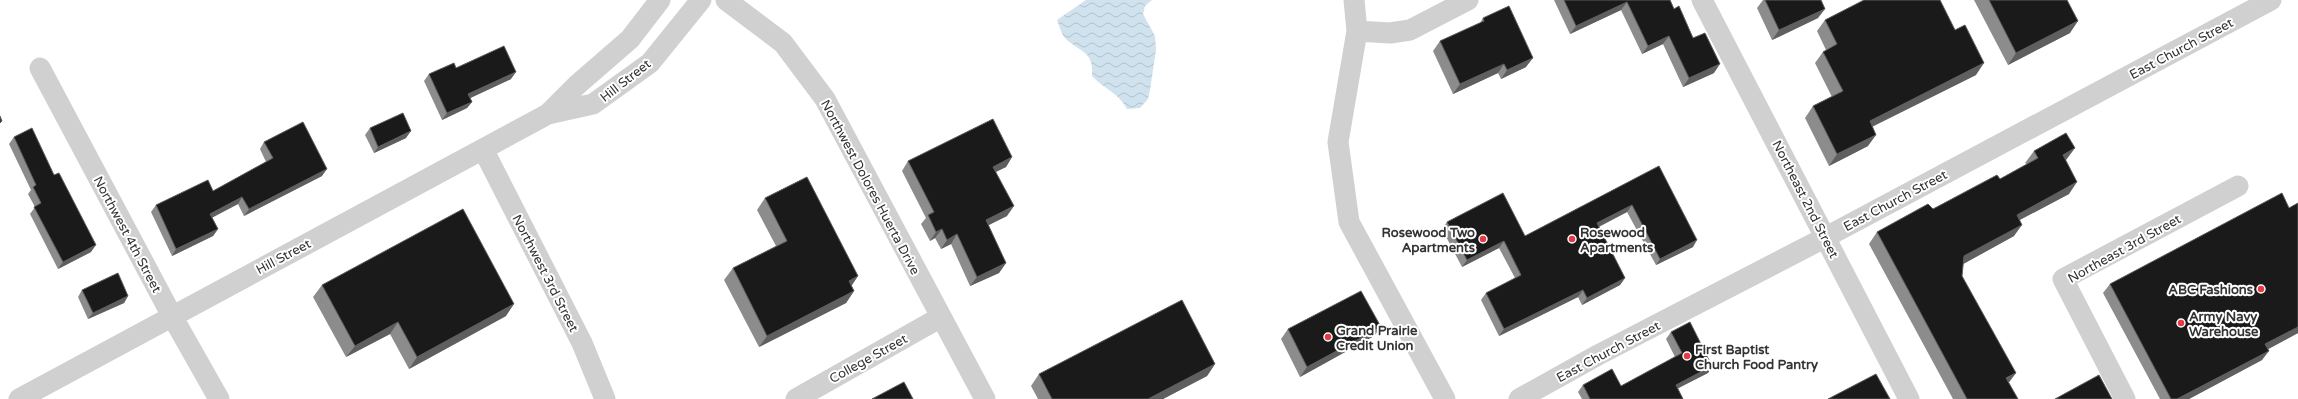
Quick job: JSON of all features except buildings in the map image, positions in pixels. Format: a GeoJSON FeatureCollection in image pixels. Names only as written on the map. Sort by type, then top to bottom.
{"type":"FeatureCollection","features":[{"type":"Feature","properties":{"kind":"street","name":"Hill Street"},"geometry":{"type":"LineString","coordinates":[[548,114],[577,85],[630,39],[660,0]]}},
{"type":"Feature","properties":{"kind":"street","name":"Hill Street"},"geometry":{"type":"LineString","coordinates":[[19,399],[548,114],[593,104],[650,63],[701,0]]}},
{"type":"Feature","properties":{"kind":"street","name":"Northwest Dolores Huerta Drive"},"geometry":{"type":"LineString","coordinates":[[726,0],[783,43],[825,99],[985,399]]}},
{"type":"Feature","properties":{"kind":"street"},"geometry":{"type":"LineString","coordinates":[[1354,0],[1357,32],[1338,142],[1349,222],[1445,399]]}},
{"type":"Feature","properties":{"kind":"street"},"geometry":{"type":"LineString","coordinates":[[1357,32],[1390,33],[1410,30],[1468,0]]}},
{"type":"Feature","properties":{"kind":"street","name":"Northeast 2nd Street"},"geometry":{"type":"LineString","coordinates":[[1702,0],[1909,399]]}},
{"type":"Feature","properties":{"kind":"street","name":"East Church Street"},"geometry":{"type":"LineString","coordinates":[[1519,399],[1598,355],[1826,237],[2271,0]]}},
{"type":"Feature","properties":{"kind":"street","name":"Northwest 4th Street"},"geometry":{"type":"LineString","coordinates":[[40,68],[172,316],[219,399]]}},
{"type":"Feature","properties":{"kind":"street","name":"Northwest 3rd Street"},"geometry":{"type":"LineString","coordinates":[[483,149],[582,343],[605,399]]}},
{"type":"Feature","properties":{"kind":"street","name":"Northeast 3rd Street"},"geometry":{"type":"LineString","coordinates":[[2125,399],[2063,279],[2238,186]]}},
{"type":"Feature","properties":{"kind":"street","name":"College Street"},"geometry":{"type":"LineString","coordinates":[[796,399],[941,317]]}},
{"type":"Feature","properties":{"kind":"water"},"geometry":{"type":"Polygon","coordinates":[[[1086,0],[1152,0],[1145,6],[1143,14],[1155,36],[1156,50],[1148,99],[1140,108],[1127,109],[1116,95],[1092,76],[1092,68],[1089,57],[1067,40],[1062,33],[1057,20],[1086,0]]]}},
{"type":"Feature","properties":{"kind":"place","name":"Rosewood Two Apartments"},"geometry":{"type":"Point","coordinates":[1483,239]}},
{"type":"Feature","properties":{"kind":"place","name":"Rosewood Apartments"},"geometry":{"type":"Point","coordinates":[1572,239]}},
{"type":"Feature","properties":{"kind":"place","name":"ABC Fashions"},"geometry":{"type":"Point","coordinates":[2261,289]}},
{"type":"Feature","properties":{"kind":"place","name":"Army Navy Warehouse"},"geometry":{"type":"Point","coordinates":[2181,323]}},
{"type":"Feature","properties":{"kind":"place","name":"Grand Prairie Credit Union"},"geometry":{"type":"Point","coordinates":[1328,337]}},
{"type":"Feature","properties":{"kind":"place","name":"First Baptist Church Food Pantry"},"geometry":{"type":"Point","coordinates":[1687,356]}}]}
